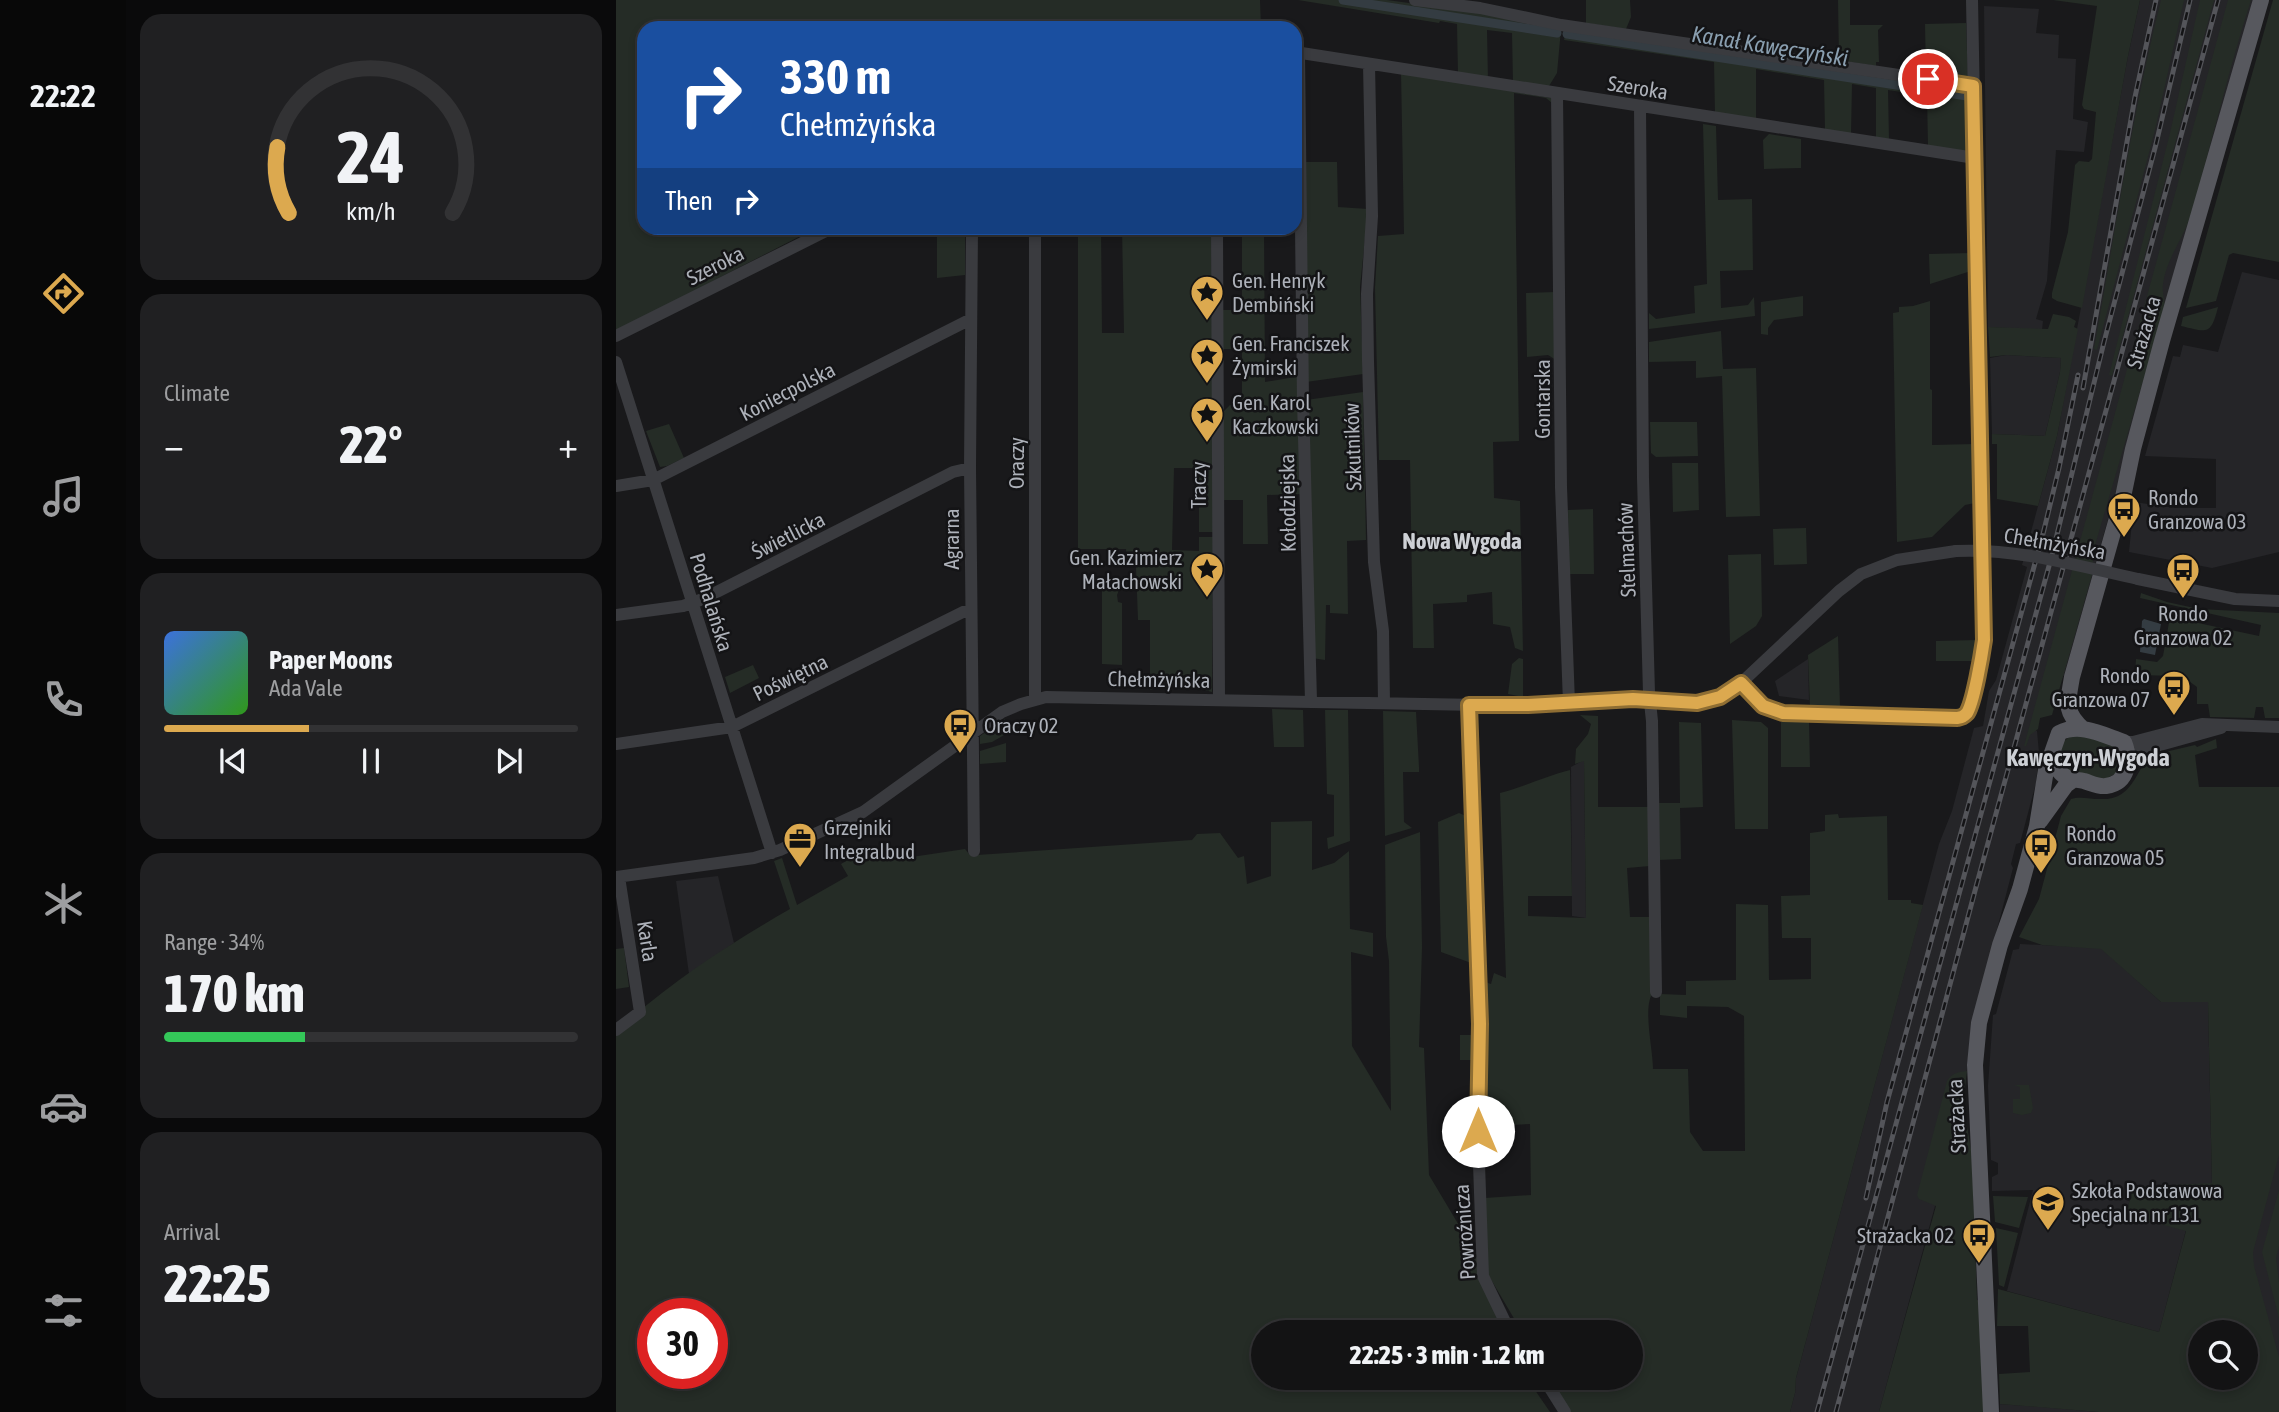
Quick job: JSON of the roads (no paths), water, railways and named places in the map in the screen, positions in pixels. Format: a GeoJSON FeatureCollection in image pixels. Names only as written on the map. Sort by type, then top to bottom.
{"type":"FeatureCollection","features":[{"type":"Feature","properties":{"kind":"main road","name":"Strażacka"},"geometry":{"type":"LineString","coordinates":[[2083,729],[2067,708],[2072,677],[2123,497],[2162,341],[2261,0]]}},
{"type":"Feature","properties":{"kind":"main road","name":"Strażacka"},"geometry":{"type":"LineString","coordinates":[[2059,733],[2059,707],[2072,677]]}},
{"type":"Feature","properties":{"kind":"main road"},"geometry":{"type":"LineString","coordinates":[[2069,729],[2083,729],[2124,742],[2129,759],[2123,776],[2111,785],[2102,786],[2073,780],[2060,772],[2051,757],[2059,733],[2069,729]]}},
{"type":"Feature","properties":{"kind":"main road","name":"Strażacka"},"geometry":{"type":"LineString","coordinates":[[1991,1412],[1980,1194],[1976,1044],[1997,956],[2020,889],[2037,826],[2046,770],[2051,757]]}},
{"type":"Feature","properties":{"kind":"main road","name":"Strażacka"},"geometry":{"type":"LineString","coordinates":[[2037,826],[2066,785],[2073,780]]}},
{"type":"Feature","properties":{"kind":"street"},"geometry":{"type":"LineString","coordinates":[[1415,0],[1480,8],[1560,25],[1973,86]]}},
{"type":"Feature","properties":{"kind":"street"},"geometry":{"type":"LineString","coordinates":[[1741,683],[1763,706],[1783,713],[1957,718],[1964,715],[1969,708],[1984,640],[1972,0]]}},
{"type":"Feature","properties":{"kind":"street","name":"Szeroka"},"geometry":{"type":"LineString","coordinates":[[1302,53],[1976,158]]}},
{"type":"Feature","properties":{"kind":"street","name":"Szkutników"},"geometry":{"type":"LineString","coordinates":[[1369,64],[1372,216],[1367,294],[1368,348],[1374,562],[1383,631],[1384,703]]}},
{"type":"Feature","properties":{"kind":"street","name":"Gontarska"},"geometry":{"type":"LineString","coordinates":[[1557,94],[1562,487],[1569,703]]}},
{"type":"Feature","properties":{"kind":"street","name":"Stelmachów"},"geometry":{"type":"LineString","coordinates":[[1640,107],[1643,470],[1649,700],[1652,721],[1656,992]]}},
{"type":"Feature","properties":{"kind":"street","name":"Szeroka"},"geometry":{"type":"LineString","coordinates":[[616,336],[818,235]]}},
{"type":"Feature","properties":{"kind":"street","name":"Agrarna"},"geometry":{"type":"LineString","coordinates":[[972,235],[970,468],[974,851]]}},
{"type":"Feature","properties":{"kind":"street","name":"Oraczy"},"geometry":{"type":"LineString","coordinates":[[1035,235],[1035,699]]}},
{"type":"Feature","properties":{"kind":"street","name":"Traczy"},"geometry":{"type":"LineString","coordinates":[[1217,235],[1219,700]]}},
{"type":"Feature","properties":{"kind":"street","name":"Kołodziejska"},"geometry":{"type":"LineString","coordinates":[[1300,235],[1311,701]]}},
{"type":"Feature","properties":{"kind":"street","name":"Koniecpolska"},"geometry":{"type":"LineString","coordinates":[[616,486],[653,480],[971,319]]}},
{"type":"Feature","properties":{"kind":"street","name":"Podhalańska"},"geometry":{"type":"LineString","coordinates":[[616,362],[772,853]]}},
{"type":"Feature","properties":{"kind":"street","name":"Świetlicka"},"geometry":{"type":"LineString","coordinates":[[616,615],[693,603],[953,472],[970,468]]}},
{"type":"Feature","properties":{"kind":"street","name":"Chełmżyńska"},"geometry":{"type":"LineString","coordinates":[[617,877],[754,858],[772,853],[863,812],[1002,712],[1035,699],[1079,696],[1469,705],[1649,700],[1685,704],[1704,702],[1725,694],[1741,683],[1839,591],[1861,575],[1897,560],[1956,551],[2018,553],[2230,598],[2279,601]]}},
{"type":"Feature","properties":{"kind":"street","name":"Poświętna"},"geometry":{"type":"LineString","coordinates":[[616,744],[732,727],[971,611]]}},
{"type":"Feature","properties":{"kind":"street","name":"Powroźnicza"},"geometry":{"type":"LineString","coordinates":[[1469,705],[1480,1024],[1477,1108],[1483,1276],[1504,1320]]}},
{"type":"Feature","properties":{"kind":"street"},"geometry":{"type":"LineString","coordinates":[[2124,742],[2202,724],[2279,727]]}},
{"type":"Feature","properties":{"kind":"street"},"geometry":{"type":"LineString","coordinates":[[2129,759],[2142,750],[2228,726]]}},
{"type":"Feature","properties":{"kind":"street","name":"Karla"},"geometry":{"type":"LineString","coordinates":[[616,1030],[640,1012],[617,877]]}},
{"type":"Feature","properties":{"kind":"street"},"geometry":{"type":"LineString","coordinates":[[1551,1390],[1564,1412]]}},
{"type":"Feature","properties":{"kind":"waterway","name":"Kanał Kawęczyński"},"geometry":{"type":"LineString","coordinates":[[1343,0],[1557,33]]}},
{"type":"Feature","properties":{"kind":"waterway","name":"Kanał Kawęczyński"},"geometry":{"type":"LineString","coordinates":[[1567,34],[1967,96]]}},
{"type":"Feature","properties":{"kind":"railway"},"geometry":{"type":"LineString","coordinates":[[2083,388],[2135,97],[2156,0]]}},
{"type":"Feature","properties":{"kind":"railway"},"geometry":{"type":"LineString","coordinates":[[1817,1412],[2052,555],[2190,0]]}},
{"type":"Feature","properties":{"kind":"railway"},"geometry":{"type":"LineString","coordinates":[[1836,1412],[2218,0]]}},
{"type":"Feature","properties":{"kind":"railway"},"geometry":{"type":"LineString","coordinates":[[1866,1198],[1887,1102],[2043,534],[2078,375]]}},
{"type":"Feature","properties":{"kind":"place","name":"Gen. Henryk Dembiński"},"geometry":{"type":"Point","coordinates":[1207,322]}},
{"type":"Feature","properties":{"kind":"place","name":"Gen. Franciszek Żymirski"},"geometry":{"type":"Point","coordinates":[1207,385]}},
{"type":"Feature","properties":{"kind":"place","name":"Gen. Karol Kaczkowski"},"geometry":{"type":"Point","coordinates":[1207,444]}},
{"type":"Feature","properties":{"kind":"place","name":"Rondo Granzowa 03"},"geometry":{"type":"Point","coordinates":[2124,539]}},
{"type":"Feature","properties":{"kind":"place","name":"Gen. Kazimierz Małachowski"},"geometry":{"type":"Point","coordinates":[1207,599]}},
{"type":"Feature","properties":{"kind":"place","name":"Rondo Granzowa 02"},"geometry":{"type":"Point","coordinates":[2183,600]}},
{"type":"Feature","properties":{"kind":"place","name":"Rondo Granzowa 07"},"geometry":{"type":"Point","coordinates":[2174,717]}},
{"type":"Feature","properties":{"kind":"place","name":"Oraczy 02"},"geometry":{"type":"Point","coordinates":[960,755]}},
{"type":"Feature","properties":{"kind":"place","name":"Grzejniki Integralbud"},"geometry":{"type":"Point","coordinates":[800,869]}},
{"type":"Feature","properties":{"kind":"place","name":"Rondo Granzowa 05"},"geometry":{"type":"Point","coordinates":[2041,875]}},
{"type":"Feature","properties":{"kind":"place","name":"Szkoła Podstawowa Specjalna nr 131"},"geometry":{"type":"Point","coordinates":[2048,1232]}},
{"type":"Feature","properties":{"kind":"place","name":"Strażacka 02"},"geometry":{"type":"Point","coordinates":[1979,1265]}},
{"type":"Feature","properties":{"kind":"district","name":"Nowa Wygoda"},"geometry":{"type":"Point","coordinates":[1462,541]}},
{"type":"Feature","properties":{"kind":"district","name":"Kawęczyn-Wygoda"},"geometry":{"type":"Point","coordinates":[2088,757]}}]}
